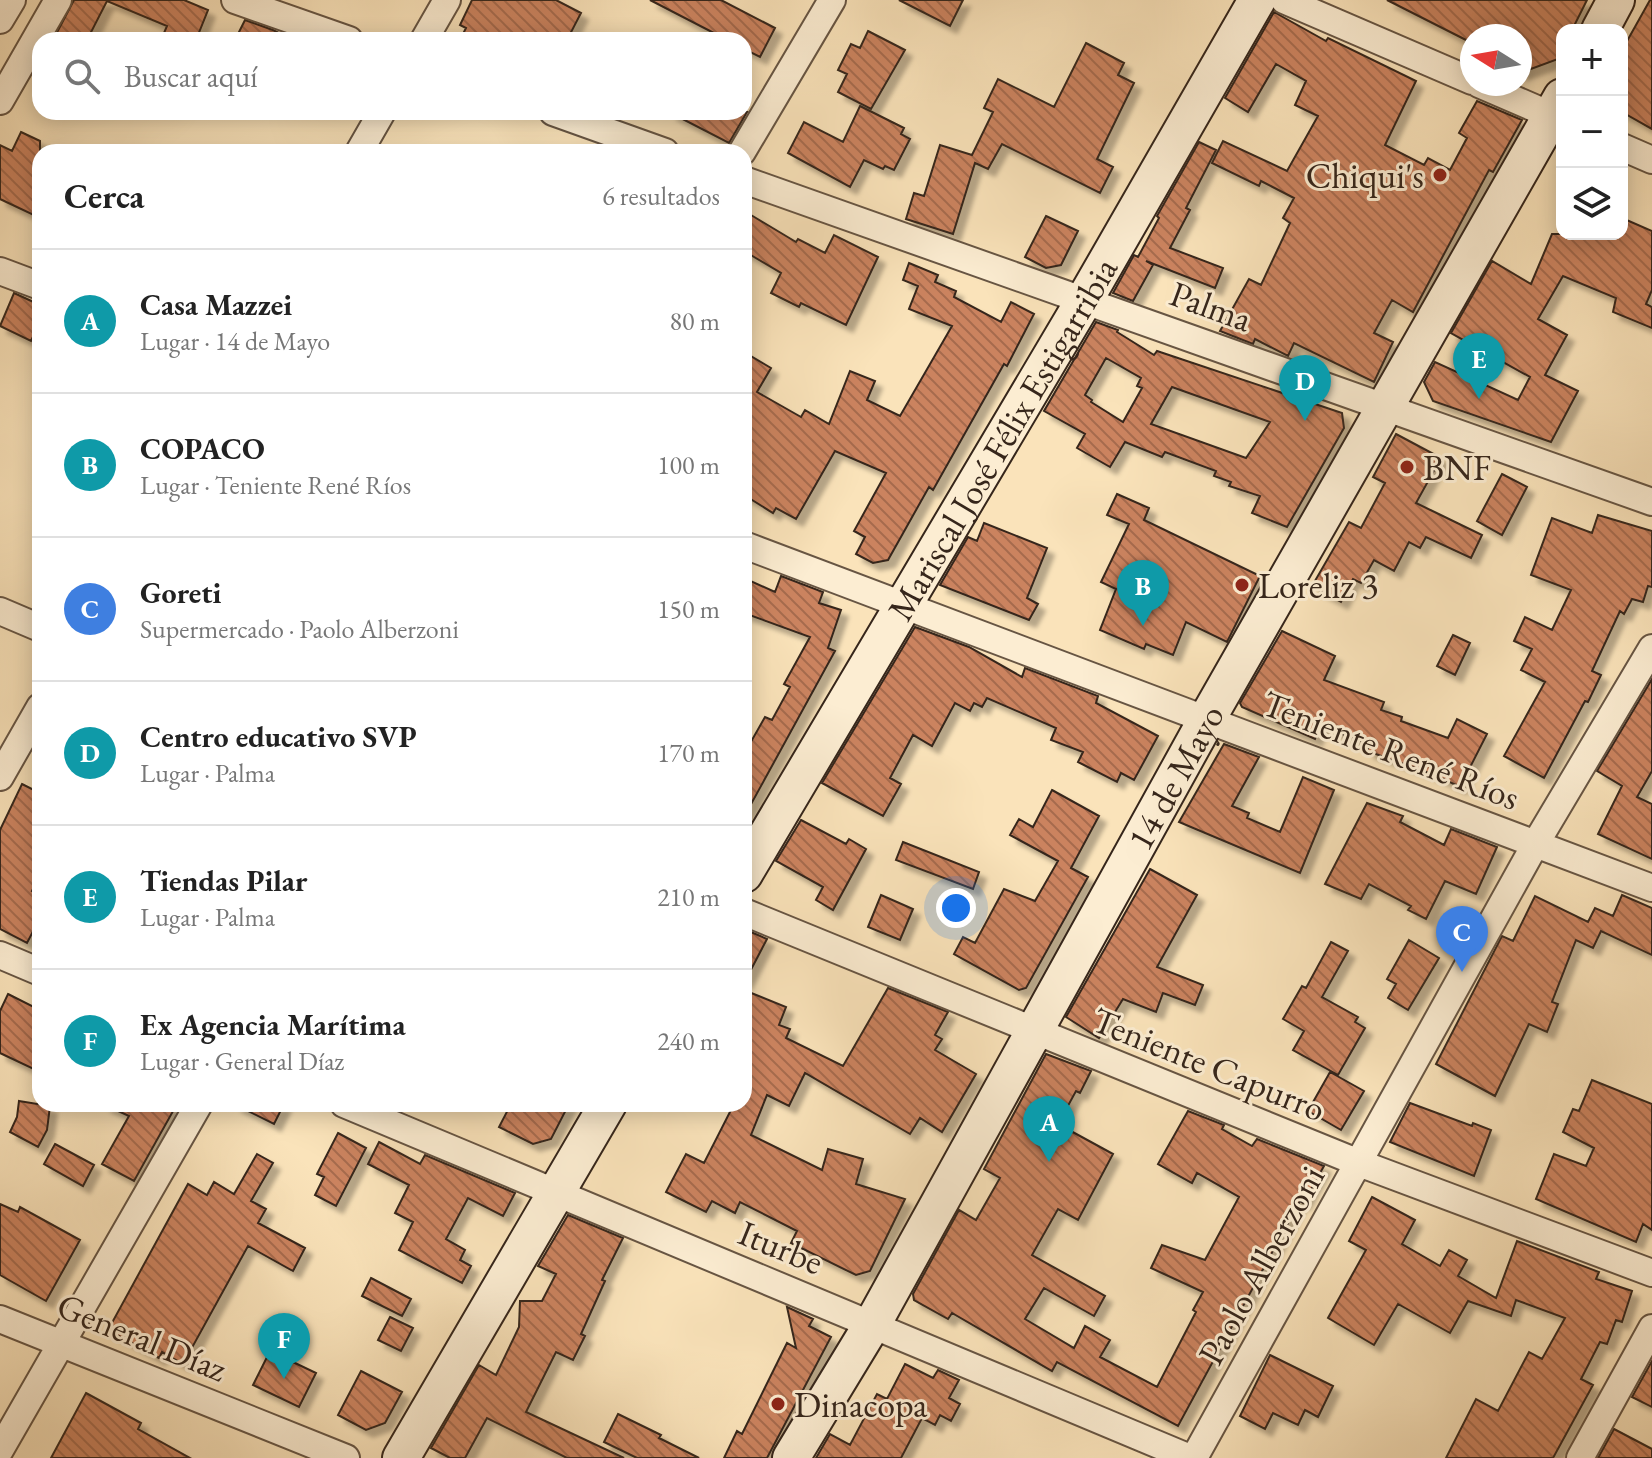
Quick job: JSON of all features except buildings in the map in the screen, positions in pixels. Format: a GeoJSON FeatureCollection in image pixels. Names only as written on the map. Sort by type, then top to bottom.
{"type":"FeatureCollection","features":[{"type":"Feature","properties":{"kind":"main road","name":"Mariscal José Félix Estigarribia"},"geometry":{"type":"LineString","coordinates":[[752,860],[1085,299],[1257,0]]}},
{"type":"Feature","properties":{"kind":"main road"},"geometry":{"type":"LineString","coordinates":[[1603,24],[1616,0]]}},
{"type":"Feature","properties":{"kind":"main road","name":"14 de Mayo"},"geometry":{"type":"LineString","coordinates":[[791,1458],[873,1323],[1207,719],[1556,116]]}},
{"type":"Feature","properties":{"kind":"main road"},"geometry":{"type":"LineString","coordinates":[[401,1458],[603,1112]]}},
{"type":"Feature","properties":{"kind":"street"},"geometry":{"type":"LineString","coordinates":[[0,20],[12,0]]}},
{"type":"Feature","properties":{"kind":"street"},"geometry":{"type":"LineString","coordinates":[[40,32],[58,0]]}},
{"type":"Feature","properties":{"kind":"street"},"geometry":{"type":"LineString","coordinates":[[235,0],[326,32]]}},
{"type":"Feature","properties":{"kind":"street"},"geometry":{"type":"LineString","coordinates":[[429,32],[447,0]]}},
{"type":"Feature","properties":{"kind":"street"},"geometry":{"type":"LineString","coordinates":[[747,144],[832,0]]}},
{"type":"Feature","properties":{"kind":"street"},"geometry":{"type":"LineString","coordinates":[[1284,0],[1460,76]]}},
{"type":"Feature","properties":{"kind":"street"},"geometry":{"type":"LineString","coordinates":[[0,101],[32,45]]}},
{"type":"Feature","properties":{"kind":"street"},"geometry":{"type":"LineString","coordinates":[[1515,96],[1556,110]]}},
{"type":"Feature","properties":{"kind":"street"},"geometry":{"type":"LineString","coordinates":[[364,144],[377,120]]}},
{"type":"Feature","properties":{"kind":"street"},"geometry":{"type":"LineString","coordinates":[[575,120],[643,144]]}},
{"type":"Feature","properties":{"kind":"street"},"geometry":{"type":"LineString","coordinates":[[1628,150],[1652,160]]}},
{"type":"Feature","properties":{"kind":"street","name":"Palma"},"geometry":{"type":"LineString","coordinates":[[752,183],[1652,502]]}},
{"type":"Feature","properties":{"kind":"street"},"geometry":{"type":"LineString","coordinates":[[0,271],[32,283]]}},
{"type":"Feature","properties":{"kind":"street","name":"Teniente René Ríos"},"geometry":{"type":"LineString","coordinates":[[752,548],[1652,888]]}},
{"type":"Feature","properties":{"kind":"street"},"geometry":{"type":"LineString","coordinates":[[0,611],[32,625]]}},
{"type":"Feature","properties":{"kind":"street","name":"Paolo Alberzoni"},"geometry":{"type":"LineString","coordinates":[[1192,1458],[1536,843],[1652,648]]}},
{"type":"Feature","properties":{"kind":"street"},"geometry":{"type":"LineString","coordinates":[[0,777],[32,721]]}},
{"type":"Feature","properties":{"kind":"street","name":"Teniente Capurro"},"geometry":{"type":"LineString","coordinates":[[752,915],[1359,1163],[1652,1273]]}},
{"type":"Feature","properties":{"kind":"street"},"geometry":{"type":"LineString","coordinates":[[0,955],[32,969]]}},
{"type":"Feature","properties":{"kind":"street"},"geometry":{"type":"LineString","coordinates":[[0,1450],[194,1112]]}},
{"type":"Feature","properties":{"kind":"street","name":"Iturbe"},"geometry":{"type":"LineString","coordinates":[[363,1112],[1192,1458]]}},
{"type":"Feature","properties":{"kind":"street","name":"General Díaz"},"geometry":{"type":"LineString","coordinates":[[0,1319],[346,1458]]}},
{"type":"Feature","properties":{"kind":"street"},"geometry":{"type":"LineString","coordinates":[[1580,1458],[1652,1328]]}},
{"type":"Feature","properties":{"kind":"place","name":"Chiqui's"},"geometry":{"type":"Point","coordinates":[1440,175]}},
{"type":"Feature","properties":{"kind":"place","name":"Tiendas Pilar"},"geometry":{"type":"Point","coordinates":[1479,399]}},
{"type":"Feature","properties":{"kind":"place","name":"Centro educativo SVP"},"geometry":{"type":"Point","coordinates":[1305,421]}},
{"type":"Feature","properties":{"kind":"place","name":"BNF"},"geometry":{"type":"Point","coordinates":[1407,467]}},
{"type":"Feature","properties":{"kind":"place","name":"Loreliz 3"},"geometry":{"type":"Point","coordinates":[1242,585]}},
{"type":"Feature","properties":{"kind":"place","name":"COPACO"},"geometry":{"type":"Point","coordinates":[1143,626]}},
{"type":"Feature","properties":{"kind":"place","name":"Goreti"},"geometry":{"type":"Point","coordinates":[1462,972]}},
{"type":"Feature","properties":{"kind":"place","name":"Casa Mazzei"},"geometry":{"type":"Point","coordinates":[1049,1162]}},
{"type":"Feature","properties":{"kind":"place","name":"Ex Agencia Marítima"},"geometry":{"type":"Point","coordinates":[284,1379]}},
{"type":"Feature","properties":{"kind":"place","name":"Dinacopa"},"geometry":{"type":"Point","coordinates":[778,1404]}}]}
